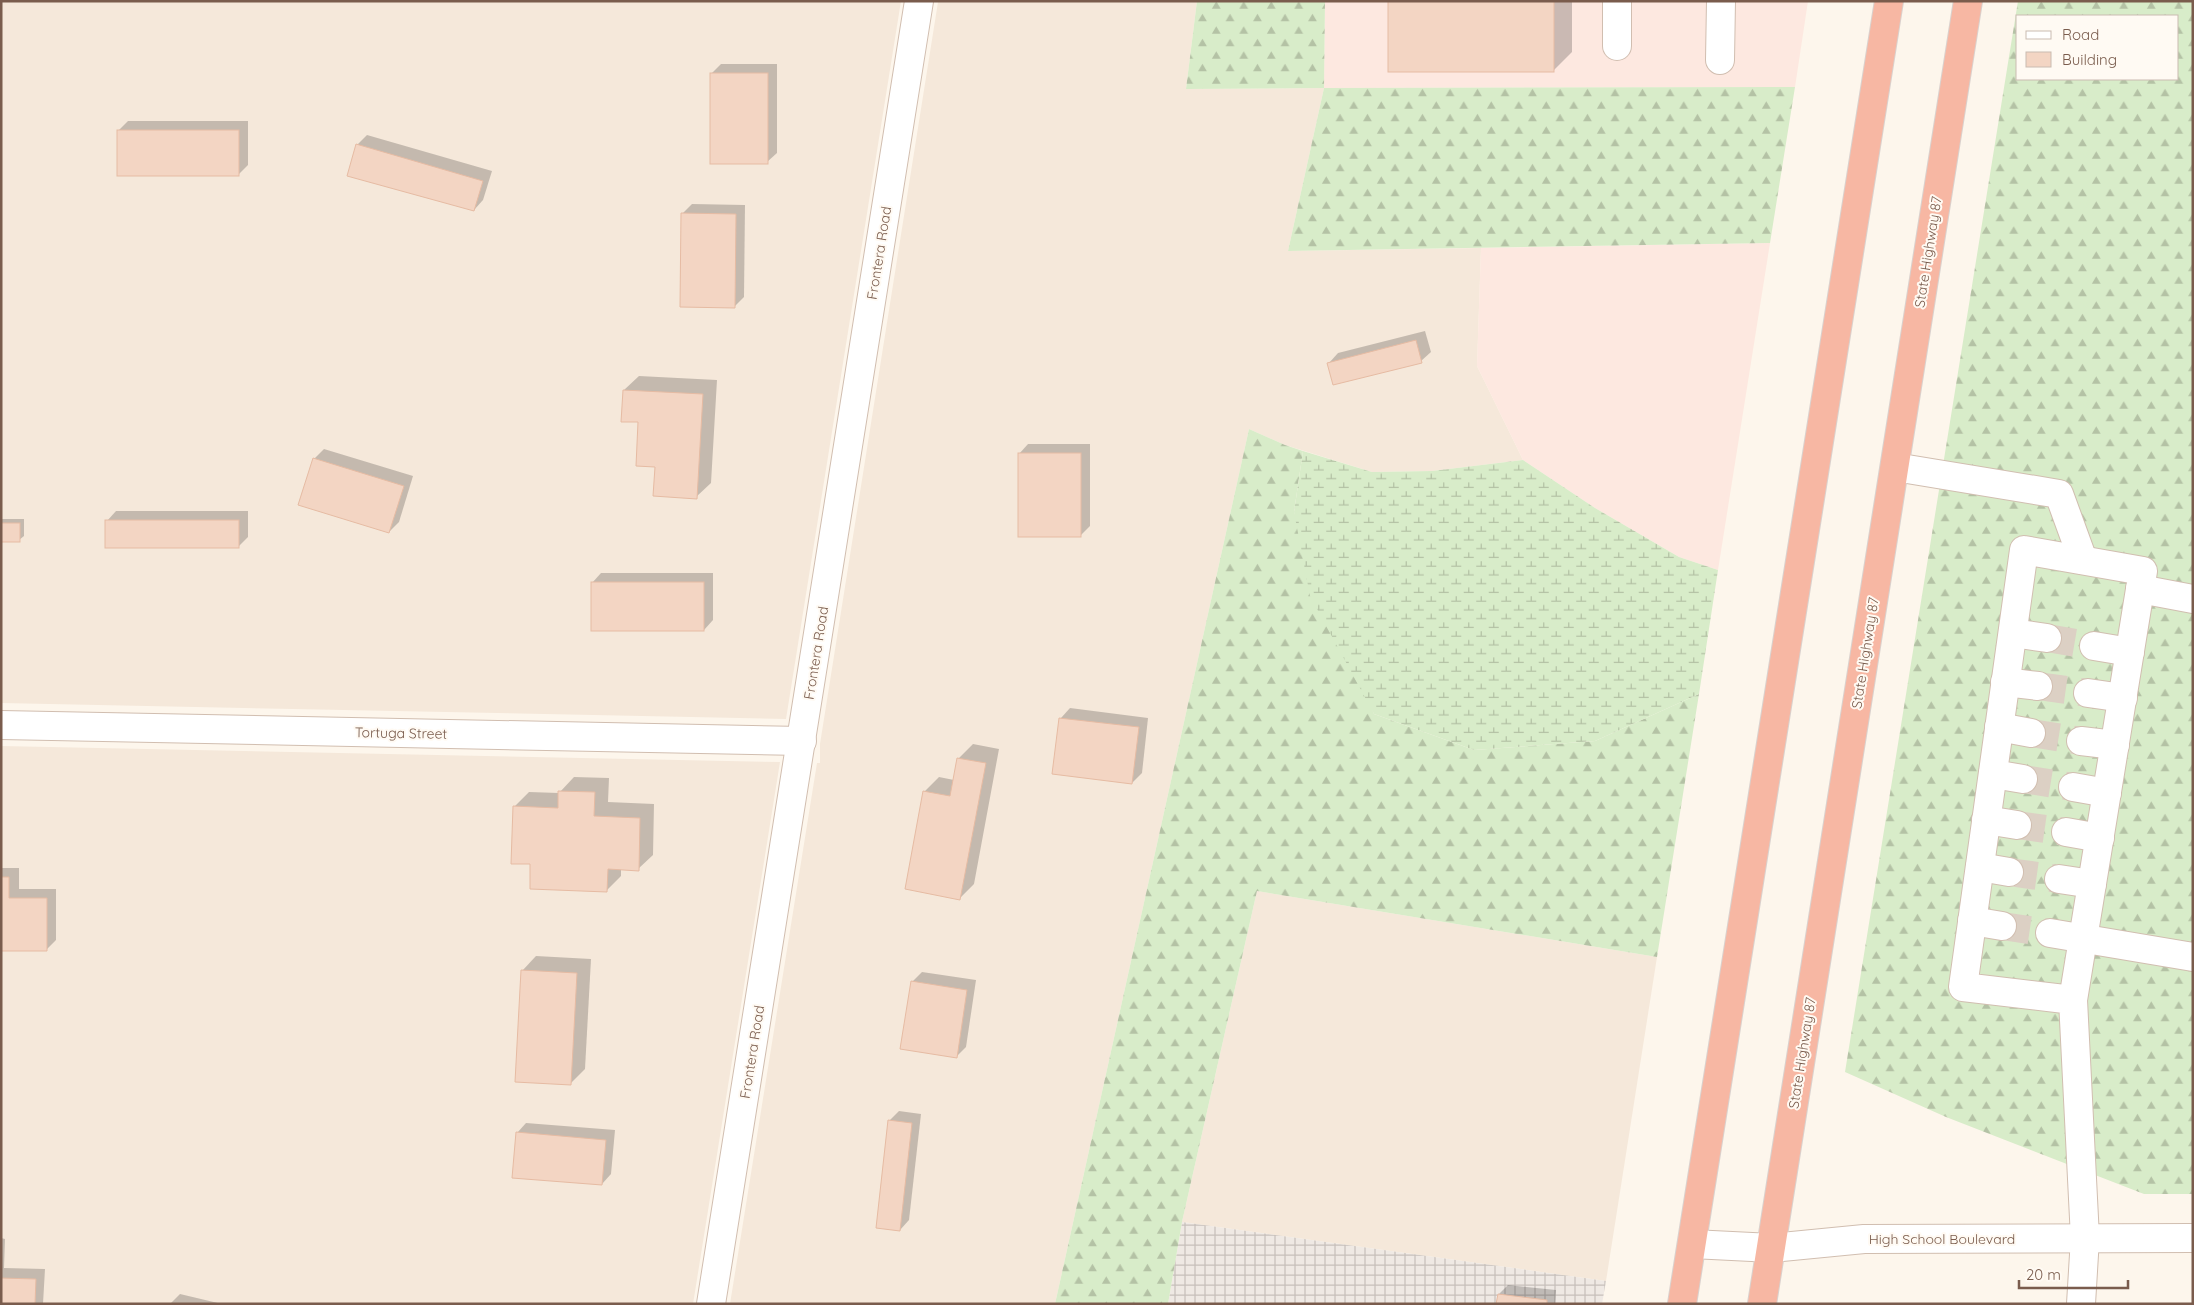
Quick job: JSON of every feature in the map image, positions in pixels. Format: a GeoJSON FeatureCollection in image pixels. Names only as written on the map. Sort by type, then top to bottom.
{"type":"FeatureCollection","features":[{"type":"Feature","properties":{"kind":"highway"},"geometry":{"type":"LineString","coordinates":[[1682,1304],[1889,1]]}},
{"type":"Feature","properties":{"kind":"highway","name":"State Highway 87"},"geometry":{"type":"LineString","coordinates":[[1762,1304],[1968,1]]}},
{"type":"Feature","properties":{"kind":"street","name":"Frontera Road"},"geometry":{"type":"LineString","coordinates":[[711,1304],[919,1]]}},
{"type":"Feature","properties":{"kind":"street"},"geometry":{"type":"LineString","coordinates":[[1617,1],[1617,46]]}},
{"type":"Feature","properties":{"kind":"street"},"geometry":{"type":"LineString","coordinates":[[1720,60],[1721,1]]}},
{"type":"Feature","properties":{"kind":"street"},"geometry":{"type":"LineString","coordinates":[[1895,467],[2059,494],[2083,560]]}},
{"type":"Feature","properties":{"kind":"street"},"geometry":{"type":"LineString","coordinates":[[2073,1000],[1963,987],[2024,550],[2143,571],[2073,1000],[2085,1238],[2081,1304]]}},
{"type":"Feature","properties":{"kind":"street"},"geometry":{"type":"LineString","coordinates":[[2140,589],[2193,599]]}},
{"type":"Feature","properties":{"kind":"street"},"geometry":{"type":"LineString","coordinates":[[2013,633],[2047,638]]}},
{"type":"Feature","properties":{"kind":"street"},"geometry":{"type":"LineString","coordinates":[[2094,646],[2130,652]]}},
{"type":"Feature","properties":{"kind":"street"},"geometry":{"type":"LineString","coordinates":[[2005,682],[2038,686]]}},
{"type":"Feature","properties":{"kind":"street"},"geometry":{"type":"LineString","coordinates":[[2088,693],[2123,698]]}},
{"type":"Feature","properties":{"kind":"street","name":"Tortuga Street"},"geometry":{"type":"LineString","coordinates":[[1,725],[802,741]]}},
{"type":"Feature","properties":{"kind":"street"},"geometry":{"type":"LineString","coordinates":[[1999,727],[2032,733]]}},
{"type":"Feature","properties":{"kind":"street"},"geometry":{"type":"LineString","coordinates":[[2081,740],[2115,745]]}},
{"type":"Feature","properties":{"kind":"street"},"geometry":{"type":"LineString","coordinates":[[1993,774],[2023,779]]}},
{"type":"Feature","properties":{"kind":"street"},"geometry":{"type":"LineString","coordinates":[[2073,787],[2107,793]]}},
{"type":"Feature","properties":{"kind":"street"},"geometry":{"type":"LineString","coordinates":[[1986,820],[2017,825]]}},
{"type":"Feature","properties":{"kind":"street"},"geometry":{"type":"LineString","coordinates":[[2066,832],[2100,838]]}},
{"type":"Feature","properties":{"kind":"street"},"geometry":{"type":"LineString","coordinates":[[1980,867],[2009,872]]}},
{"type":"Feature","properties":{"kind":"street"},"geometry":{"type":"LineString","coordinates":[[2059,879],[2092,884]]}},
{"type":"Feature","properties":{"kind":"street"},"geometry":{"type":"LineString","coordinates":[[1972,921],[2002,926]]}},
{"type":"Feature","properties":{"kind":"street"},"geometry":{"type":"LineString","coordinates":[[2050,933],[2193,957]]}},
{"type":"Feature","properties":{"kind":"street","name":"High School Boulevard"},"geometry":{"type":"LineString","coordinates":[[1692,1244],[1772,1248],[1864,1239],[2193,1238]]}},
{"type":"Feature","properties":{"kind":"shaded area"},"geometry":{"type":"Polygon","coordinates":[[[1,1],[901,1],[786,719],[1,703],[1,1]]]}},
{"type":"Feature","properties":{"kind":"shaded area"},"geometry":{"type":"Polygon","coordinates":[[[1197,1],[1186,89],[1324,88],[1288,251],[1481,248],[1477,366],[1523,460],[1432,471],[1372,472],[1285,445],[1249,429],[1055,1304],[730,1304],[817,763],[820,763],[820,744],[938,2],[1197,1]]]}},
{"type":"Feature","properties":{"kind":"shaded area"},"geometry":{"type":"Polygon","coordinates":[[[1325,1],[1808,1],[1795,87],[1324,88],[1325,1]]]}},
{"type":"Feature","properties":{"kind":"shaded area"},"geometry":{"type":"Polygon","coordinates":[[[1770,243],[1718,570],[1679,557],[1595,508],[1523,460],[1477,366],[1481,248],[1770,243]]]}},
{"type":"Feature","properties":{"kind":"shaded area"},"geometry":{"type":"Polygon","coordinates":[[[1,746],[780,762],[693,1304],[1,1304],[1,746]]]}},
{"type":"Feature","properties":{"kind":"shaded area"},"geometry":{"type":"Polygon","coordinates":[[[1257,891],[1657,957],[1606,1281],[1182,1222],[1257,891]]]}},
{"type":"Feature","properties":{"kind":"shaded area"},"geometry":{"type":"Polygon","coordinates":[[[1182,1222],[1606,1281],[1602,1304],[1168,1304],[1182,1222]]]}},
{"type":"Feature","properties":{"kind":"green space"},"geometry":{"type":"Polygon","coordinates":[[[1197,1],[1325,1],[1324,88],[1186,89],[1197,1]]]}},
{"type":"Feature","properties":{"kind":"green space"},"geometry":{"type":"Polygon","coordinates":[[[2018,1],[2193,1],[2193,1194],[2144,1194],[1946,1117],[1845,1072],[2018,1]]]}},
{"type":"Feature","properties":{"kind":"green space"},"geometry":{"type":"Polygon","coordinates":[[[1795,87],[1770,243],[1288,251],[1324,88],[1795,87]]]}},
{"type":"Feature","properties":{"kind":"green space"},"geometry":{"type":"Polygon","coordinates":[[[1249,429],[1303,451],[1294,512],[1374,714],[1474,750],[1595,741],[1699,694],[1657,957],[1257,891],[1182,1222],[1168,1304],[1055,1304],[1249,429]]]}},
{"type":"Feature","properties":{"kind":"green space"},"geometry":{"type":"Polygon","coordinates":[[[1303,451],[1372,472],[1432,471],[1523,460],[1595,508],[1679,557],[1718,570],[1699,694],[1595,741],[1474,750],[1374,714],[1310,596],[1294,512],[1303,451]]]}},
{"type":"Feature","properties":{"kind":"building"},"geometry":{"type":"Polygon","coordinates":[[[1388,1],[1554,1],[1554,72],[1388,72],[1388,1]]]}},
{"type":"Feature","properties":{"kind":"building"},"geometry":{"type":"Polygon","coordinates":[[[710,73],[768,73],[768,164],[710,164],[710,73]]]}},
{"type":"Feature","properties":{"kind":"building"},"geometry":{"type":"Polygon","coordinates":[[[117,130],[239,130],[239,176],[117,176],[117,130]]]}},
{"type":"Feature","properties":{"kind":"building"},"geometry":{"type":"Polygon","coordinates":[[[356,144],[483,181],[474,211],[347,176],[356,144]]]}},
{"type":"Feature","properties":{"kind":"building"},"geometry":{"type":"Polygon","coordinates":[[[681,213],[736,214],[735,308],[680,307],[681,213]]]}},
{"type":"Feature","properties":{"kind":"building"},"geometry":{"type":"Polygon","coordinates":[[[1416,340],[1422,363],[1333,385],[1327,363],[1416,340]]]}},
{"type":"Feature","properties":{"kind":"building"},"geometry":{"type":"Polygon","coordinates":[[[623,390],[703,394],[697,499],[653,496],[655,467],[636,466],[638,422],[621,422],[623,390]]]}},
{"type":"Feature","properties":{"kind":"building"},"geometry":{"type":"Polygon","coordinates":[[[1018,453],[1081,453],[1081,537],[1018,537],[1018,453]]]}},
{"type":"Feature","properties":{"kind":"building"},"geometry":{"type":"Polygon","coordinates":[[[313,458],[404,486],[389,533],[298,505],[313,458]]]}},
{"type":"Feature","properties":{"kind":"building"},"geometry":{"type":"Polygon","coordinates":[[[105,520],[239,520],[239,548],[105,548],[105,520]]]}},
{"type":"Feature","properties":{"kind":"building"},"geometry":{"type":"Polygon","coordinates":[[[1,523],[20,523],[20,542],[1,542],[1,523]]]}},
{"type":"Feature","properties":{"kind":"building"},"geometry":{"type":"Polygon","coordinates":[[[591,582],[704,582],[704,631],[591,631],[591,582]]]}},
{"type":"Feature","properties":{"kind":"building"},"geometry":{"type":"Polygon","coordinates":[[[1059,718],[1139,727],[1132,784],[1052,774],[1059,718]]]}},
{"type":"Feature","properties":{"kind":"building"},"geometry":{"type":"Polygon","coordinates":[[[957,758],[986,763],[960,900],[905,889],[923,791],[950,796],[957,758]]]}},
{"type":"Feature","properties":{"kind":"building"},"geometry":{"type":"Polygon","coordinates":[[[558,791],[595,792],[594,816],[640,818],[639,871],[608,869],[607,892],[530,889],[530,864],[511,864],[513,806],[558,808],[558,791]]]}},
{"type":"Feature","properties":{"kind":"building"},"geometry":{"type":"Polygon","coordinates":[[[1,877],[9,877],[9,898],[47,898],[47,951],[1,951],[1,877]]]}},
{"type":"Feature","properties":{"kind":"building"},"geometry":{"type":"Polygon","coordinates":[[[521,970],[577,973],[571,1085],[515,1082],[521,970]]]}},
{"type":"Feature","properties":{"kind":"building"},"geometry":{"type":"Polygon","coordinates":[[[911,981],[967,990],[957,1058],[900,1049],[911,981]]]}},
{"type":"Feature","properties":{"kind":"building"},"geometry":{"type":"Polygon","coordinates":[[[888,1120],[912,1123],[900,1231],[876,1228],[888,1120]]]}},
{"type":"Feature","properties":{"kind":"building"},"geometry":{"type":"Polygon","coordinates":[[[516,1132],[606,1140],[602,1185],[512,1178],[516,1132]]]}},
{"type":"Feature","properties":{"kind":"building"},"geometry":{"type":"Polygon","coordinates":[[[1,1278],[36,1279],[35,1304],[1,1304],[1,1278]]]}},
{"type":"Feature","properties":{"kind":"building"},"geometry":{"type":"Polygon","coordinates":[[[1498,1294],[1547,1300],[1547,1304],[1496,1304],[1498,1294]]]}},
{"type":"Feature","properties":{"kind":"tunnel"},"geometry":{"type":"LineString","coordinates":[[2047,638],[2094,646]]}},
{"type":"Feature","properties":{"kind":"tunnel"},"geometry":{"type":"LineString","coordinates":[[2038,686],[2088,693]]}},
{"type":"Feature","properties":{"kind":"tunnel"},"geometry":{"type":"LineString","coordinates":[[2031,733],[2081,741]]}},
{"type":"Feature","properties":{"kind":"tunnel"},"geometry":{"type":"LineString","coordinates":[[2023,779],[2073,787]]}},
{"type":"Feature","properties":{"kind":"tunnel"},"geometry":{"type":"LineString","coordinates":[[2017,825],[2066,832]]}},
{"type":"Feature","properties":{"kind":"tunnel"},"geometry":{"type":"LineString","coordinates":[[2009,872],[2059,879]]}},
{"type":"Feature","properties":{"kind":"tunnel"},"geometry":{"type":"LineString","coordinates":[[2002,926],[2050,933]]}}]}
